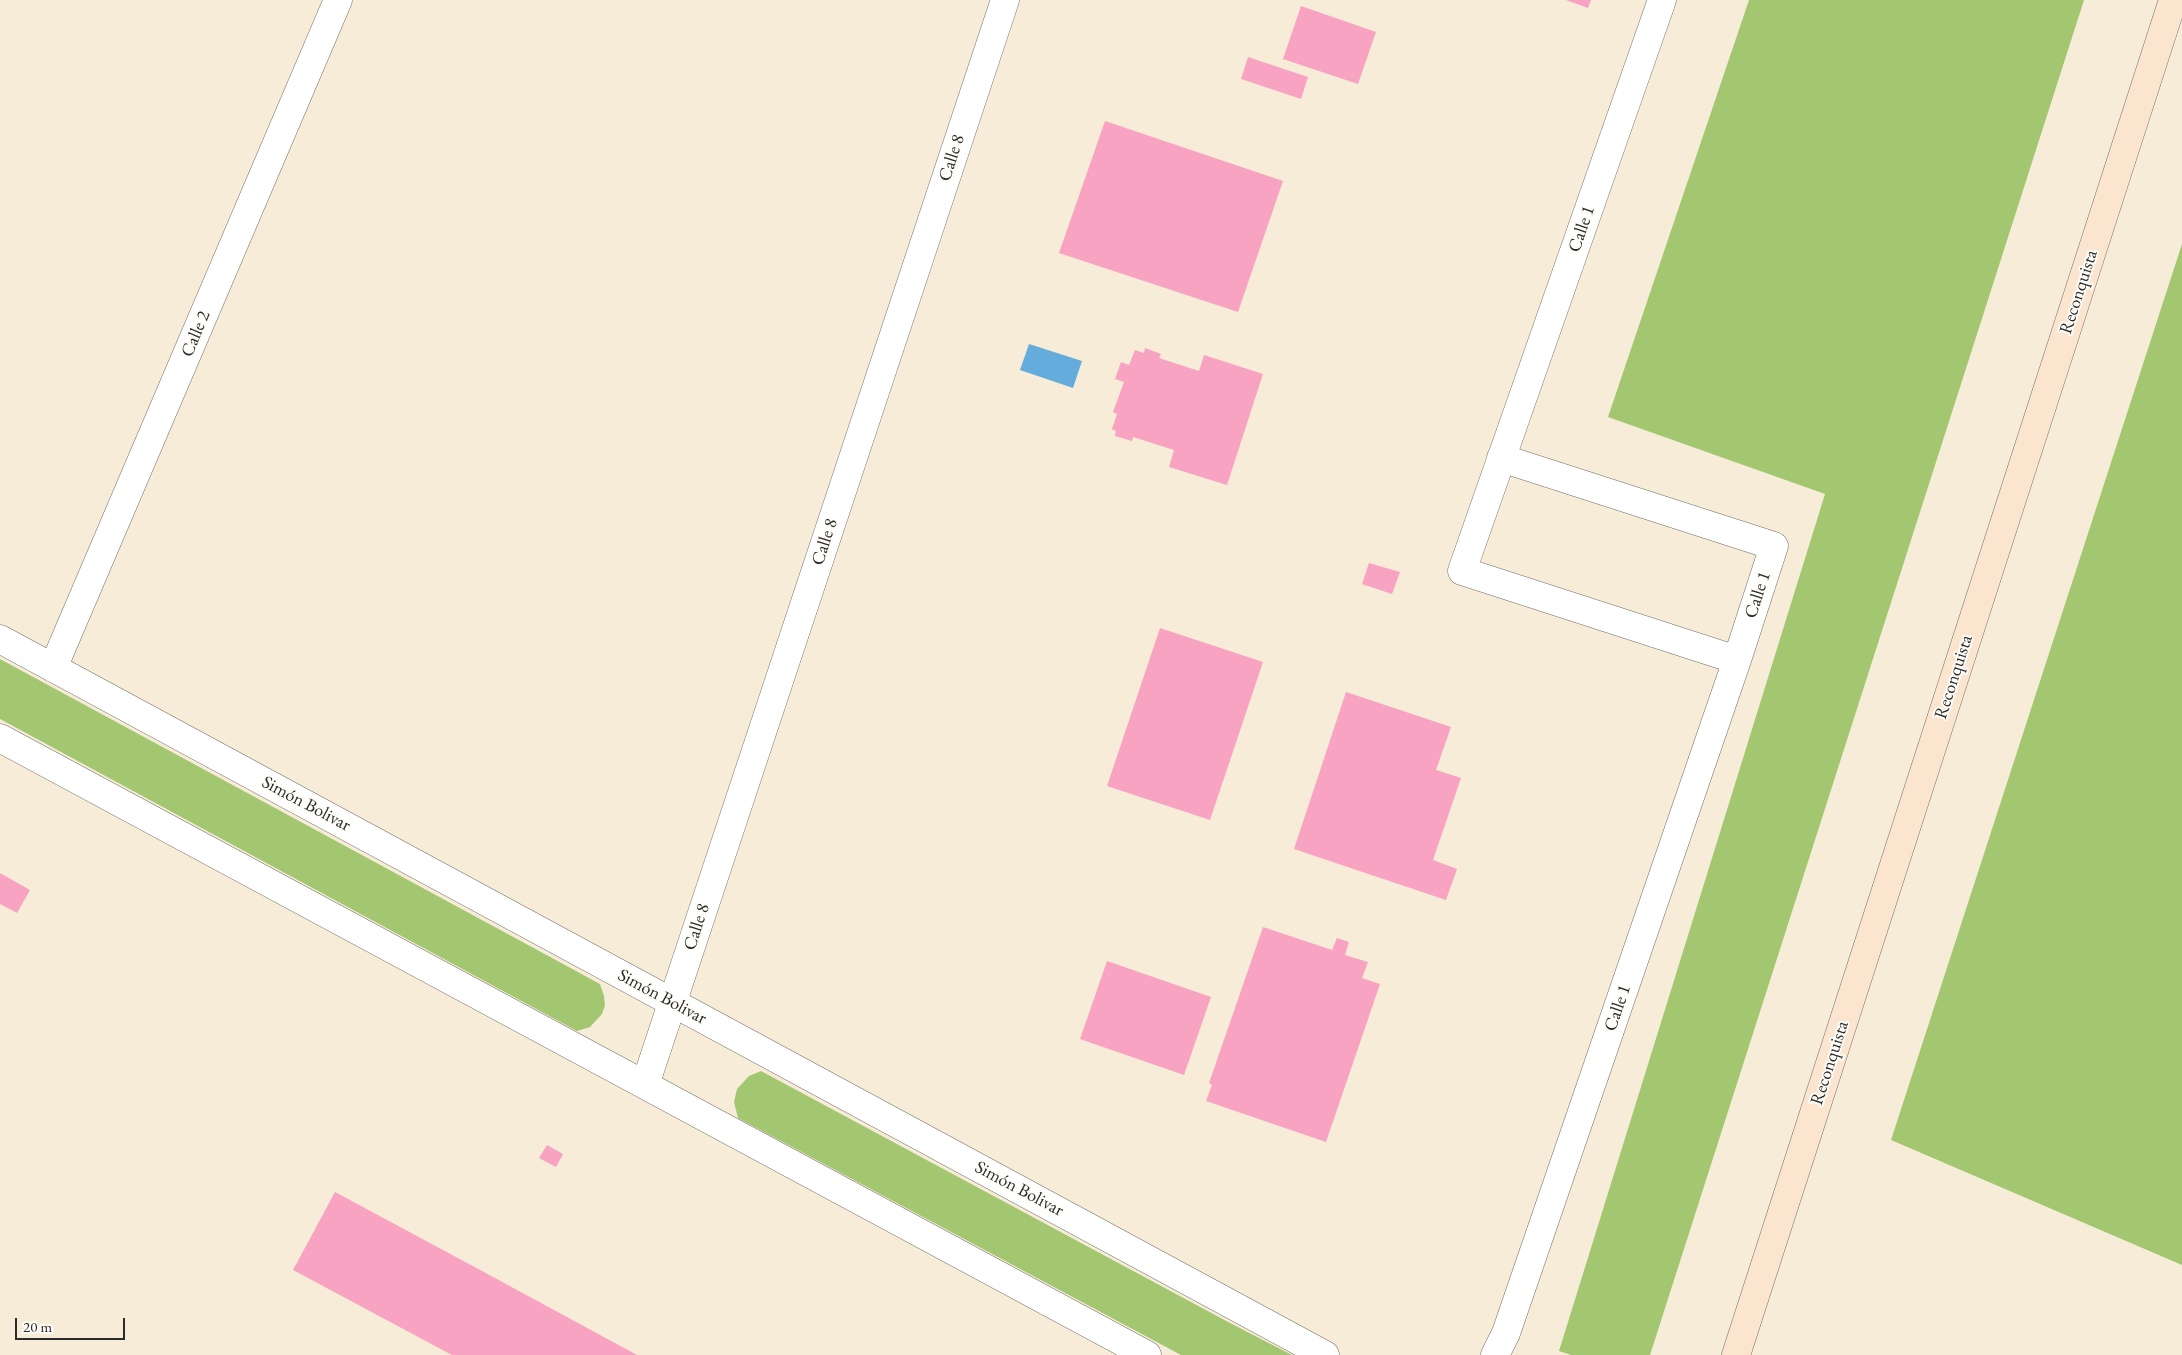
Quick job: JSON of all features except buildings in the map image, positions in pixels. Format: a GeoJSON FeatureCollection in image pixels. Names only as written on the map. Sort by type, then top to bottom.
{"type":"FeatureCollection","features":[{"type":"Feature","properties":{"kind":"street","name":"Calle 2"},"geometry":{"type":"LineString","coordinates":[[54,668],[338,0]]}},
{"type":"Feature","properties":{"kind":"street","name":"Calle 8"},"geometry":{"type":"LineString","coordinates":[[645,1085],[1005,0]]}},
{"type":"Feature","properties":{"kind":"street","name":"Calle 1"},"geometry":{"type":"LineString","coordinates":[[1662,0],[1462,570],[1737,660]]}},
{"type":"Feature","properties":{"kind":"street","name":"Reconquista"},"geometry":{"type":"LineString","coordinates":[[1736,1355],[2173,0]]}},
{"type":"Feature","properties":{"kind":"street","name":"Calle 1"},"geometry":{"type":"LineString","coordinates":[[1494,1355],[1506,1333],[1737,660],[1774,546],[1501,458]]}},
{"type":"Feature","properties":{"kind":"street","name":"Simón Bolivar"},"geometry":{"type":"LineString","coordinates":[[0,639],[1325,1355]]}},
{"type":"Feature","properties":{"kind":"street"},"geometry":{"type":"LineString","coordinates":[[0,738],[1147,1355]]}},
{"type":"Feature","properties":{"kind":"green space"},"geometry":{"type":"Polygon","coordinates":[[[1749,0],[2084,0],[1650,1355],[1571,1355],[1559,1351],[1825,494],[1608,417],[1749,0]]]}},
{"type":"Feature","properties":{"kind":"green space"},"geometry":{"type":"Polygon","coordinates":[[[2182,244],[2182,1265],[1891,1140],[2182,244]]]}},
{"type":"Feature","properties":{"kind":"green space"},"geometry":{"type":"Polygon","coordinates":[[[0,659],[600,984],[605,1005],[602,1014],[590,1027],[577,1031],[0,719],[0,659]]]}},
{"type":"Feature","properties":{"kind":"green space"},"geometry":{"type":"Polygon","coordinates":[[[761,1071],[1292,1355],[1181,1355],[738,1118],[734,1102],[737,1089],[749,1076],[761,1071]]]}},
{"type":"Feature","properties":{"kind":"water"},"geometry":{"type":"Polygon","coordinates":[[[1029,344],[1082,361],[1073,388],[1020,370],[1029,344]]]}}]}
